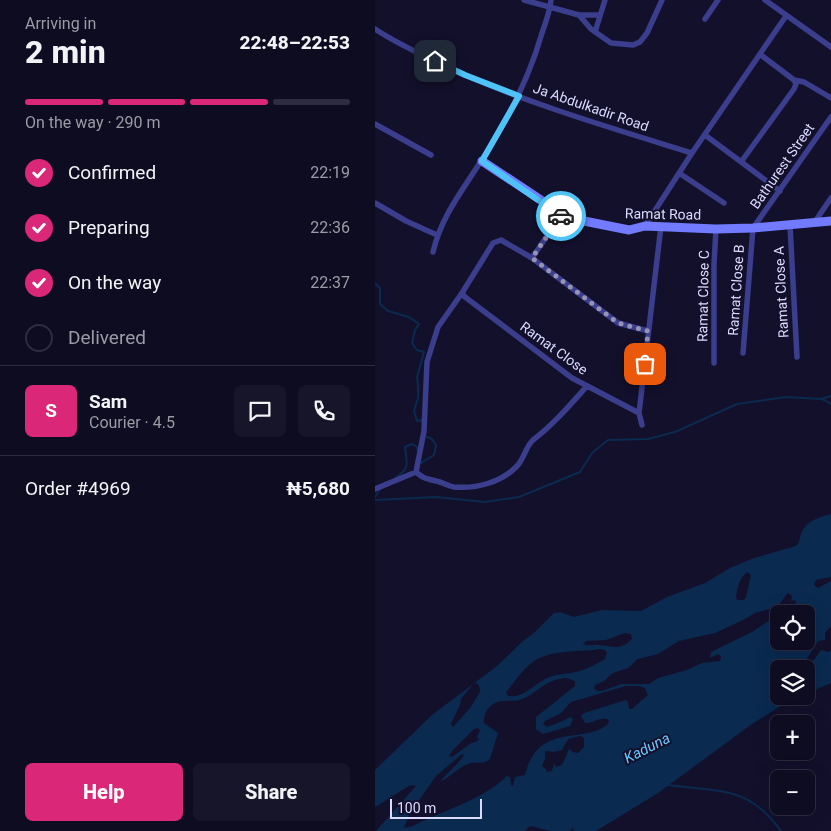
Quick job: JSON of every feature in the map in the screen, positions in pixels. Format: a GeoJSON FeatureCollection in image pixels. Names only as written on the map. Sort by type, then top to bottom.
{"type":"FeatureCollection","features":[{"type":"Feature","properties":{"kind":"street"},"geometry":{"type":"LineString","coordinates":[[524,0],[579,15],[600,15]]}},
{"type":"Feature","properties":{"kind":"street"},"geometry":{"type":"LineString","coordinates":[[433,252],[437,235],[455,200],[482,161],[519,96],[529,74],[551,0]]}},
{"type":"Feature","properties":{"kind":"street"},"geometry":{"type":"LineString","coordinates":[[595,32],[605,0]]}},
{"type":"Feature","properties":{"kind":"street"},"geometry":{"type":"LineString","coordinates":[[579,15],[595,32],[611,43],[637,44],[647,33],[662,0]]}},
{"type":"Feature","properties":{"kind":"street"},"geometry":{"type":"LineString","coordinates":[[705,19],[717,0]]}},
{"type":"Feature","properties":{"kind":"street"},"geometry":{"type":"LineString","coordinates":[[765,0],[831,48]]}},
{"type":"Feature","properties":{"kind":"street"},"geometry":{"type":"LineString","coordinates":[[645,226],[692,153],[787,16]]}},
{"type":"Feature","properties":{"kind":"street","name":"Ja Abdulkadir Road"},"geometry":{"type":"LineString","coordinates":[[375,29],[420,54],[465,75],[519,96],[692,153]]}},
{"type":"Feature","properties":{"kind":"street"},"geometry":{"type":"LineString","coordinates":[[761,55],[794,80],[804,82],[831,98]]}},
{"type":"Feature","properties":{"kind":"street"},"geometry":{"type":"LineString","coordinates":[[741,162],[794,89],[796,84],[794,80]]}},
{"type":"Feature","properties":{"kind":"street","name":"Bathurest Street"},"geometry":{"type":"LineString","coordinates":[[753,228],[831,117]]}},
{"type":"Feature","properties":{"kind":"street"},"geometry":{"type":"LineString","coordinates":[[375,124],[431,155]]}},
{"type":"Feature","properties":{"kind":"street"},"geometry":{"type":"LineString","coordinates":[[705,135],[780,191]]}},
{"type":"Feature","properties":{"kind":"street","name":"Ramat Road"},"geometry":{"type":"LineString","coordinates":[[482,161],[538,200],[562,214],[574,219],[629,230],[645,226],[716,229],[753,228],[831,221]]}},
{"type":"Feature","properties":{"kind":"street"},"geometry":{"type":"LineString","coordinates":[[679,173],[723,202]]}},
{"type":"Feature","properties":{"kind":"street"},"geometry":{"type":"LineString","coordinates":[[813,223],[831,198]]}},
{"type":"Feature","properties":{"kind":"street"},"geometry":{"type":"LineString","coordinates":[[375,203],[406,221],[437,235]]}},
{"type":"Feature","properties":{"kind":"street"},"geometry":{"type":"LineString","coordinates":[[532,258],[562,214]]}},
{"type":"Feature","properties":{"kind":"street","name":"Ramat Close A"},"geometry":{"type":"LineString","coordinates":[[790,225],[797,357]]}},
{"type":"Feature","properties":{"kind":"street"},"geometry":{"type":"LineString","coordinates":[[642,425],[639,413],[661,226]]}},
{"type":"Feature","properties":{"kind":"street","name":"Ramat Close B"},"geometry":{"type":"LineString","coordinates":[[743,353],[753,228]]}},
{"type":"Feature","properties":{"kind":"street","name":"Ramat Close C"},"geometry":{"type":"LineString","coordinates":[[714,364],[716,229]]}},
{"type":"Feature","properties":{"kind":"street"},"geometry":{"type":"LineString","coordinates":[[416,472],[424,431],[427,362],[438,327],[493,243],[501,240],[532,258],[618,323],[648,331]]}},
{"type":"Feature","properties":{"kind":"street","name":"Ramat Close"},"geometry":{"type":"LineString","coordinates":[[462,293],[572,378],[639,413]]}},
{"type":"Feature","properties":{"kind":"street"},"geometry":{"type":"LineString","coordinates":[[416,472],[425,480],[436,480],[453,487],[487,484],[505,477],[518,465],[532,440],[539,438],[587,386]]}},
{"type":"Feature","properties":{"kind":"street"},"geometry":{"type":"LineString","coordinates":[[375,489],[416,472]]}},
{"type":"Feature","properties":{"kind":"water","name":"Kaduna"},"geometry":{"type":"Polygon","coordinates":[[[831,514],[831,577],[816,580],[814,585],[818,588],[831,581],[831,626],[825,633],[825,640],[818,641],[815,646],[815,605],[793,605],[796,603],[795,600],[791,601],[792,596],[788,593],[779,605],[770,605],[770,609],[755,613],[715,633],[679,641],[658,654],[638,659],[628,668],[613,673],[604,681],[595,685],[594,689],[602,691],[621,684],[649,684],[658,678],[687,670],[702,663],[720,661],[721,656],[718,654],[710,658],[711,652],[752,632],[770,620],[770,650],[812,650],[806,660],[770,660],[770,705],[783,705],[752,724],[658,793],[596,831],[574,831],[573,827],[570,831],[551,831],[530,826],[525,831],[376,831],[416,786],[409,786],[375,807],[375,770],[432,715],[473,684],[461,699],[451,724],[453,727],[470,708],[480,692],[478,684],[474,683],[497,666],[554,613],[560,612],[574,617],[602,610],[641,611],[667,597],[705,583],[730,568],[754,558],[796,546],[806,526],[818,518],[831,514]],[[748,572],[739,583],[737,600],[744,600],[746,597],[751,575],[748,572]],[[625,633],[606,640],[586,641],[583,644],[616,647],[628,643],[632,639],[631,634],[625,633]],[[605,650],[563,652],[545,656],[529,665],[506,692],[507,695],[516,696],[549,677],[576,672],[595,665],[605,659],[607,653],[605,650]],[[566,678],[551,682],[525,698],[516,701],[498,702],[490,706],[485,715],[484,723],[498,733],[490,759],[485,762],[464,765],[441,781],[462,758],[464,755],[462,754],[436,776],[410,813],[404,828],[413,826],[486,792],[507,776],[510,777],[511,785],[513,786],[515,777],[525,775],[532,757],[539,748],[548,742],[558,738],[590,733],[608,724],[609,720],[605,719],[585,723],[581,716],[584,713],[626,700],[629,709],[632,709],[648,695],[645,688],[626,686],[571,702],[561,713],[545,721],[543,724],[547,727],[570,717],[573,719],[570,726],[543,734],[536,729],[536,717],[575,686],[575,681],[566,678]],[[478,728],[474,729],[449,756],[452,757],[479,740],[477,737],[480,730],[478,728]],[[580,736],[568,739],[562,750],[554,752],[545,751],[545,759],[542,766],[547,772],[552,771],[554,763],[556,767],[562,765],[569,749],[578,753],[584,747],[584,738],[580,736]]]}},
{"type":"Feature","properties":{"kind":"water"},"geometry":{"type":"Polygon","coordinates":[[[821,650],[829,652],[831,650],[831,683],[815,690],[814,660],[821,650]]]}},
{"type":"Feature","properties":{"kind":"waterway"},"geometry":{"type":"LineString","coordinates":[[375,283],[380,288],[380,304],[388,311],[409,317],[419,324],[415,330],[412,343],[417,350],[424,352],[417,377],[418,398],[414,411],[417,421],[421,420],[422,422]]}},
{"type":"Feature","properties":{"kind":"waterway"},"geometry":{"type":"LineString","coordinates":[[375,500],[436,497],[485,502],[519,497],[580,472],[592,453],[608,440],[648,439],[675,432],[737,404],[786,397],[821,399],[831,396]]}},
{"type":"Feature","properties":{"kind":"waterway"},"geometry":{"type":"LineString","coordinates":[[822,399],[831,404]]}},
{"type":"Feature","properties":{"kind":"waterway"},"geometry":{"type":"LineString","coordinates":[[421,462],[434,455],[436,445],[432,439],[425,436]]}},
{"type":"Feature","properties":{"kind":"waterway"},"geometry":{"type":"LineString","coordinates":[[396,477],[404,471],[407,465],[405,447],[412,444],[417,447],[418,452]]}},
{"type":"Feature","properties":{"kind":"waterway"},"geometry":{"type":"LineString","coordinates":[[375,497],[380,489]]}},
{"type":"Feature","properties":{"kind":"waterway"},"geometry":{"type":"LineString","coordinates":[[668,785],[731,793],[744,798],[769,816],[781,831]]}},
{"type":"Feature","properties":{"kind":"way so far"},"geometry":{"type":"LineString","coordinates":[[561,216],[532,258],[618,323],[648,331],[645,364]]}},
{"type":"Feature","properties":{"kind":"route"},"geometry":{"type":"LineString","coordinates":[[435,61],[519,96],[482,161],[538,200],[562,214],[561,216]]}}]}
